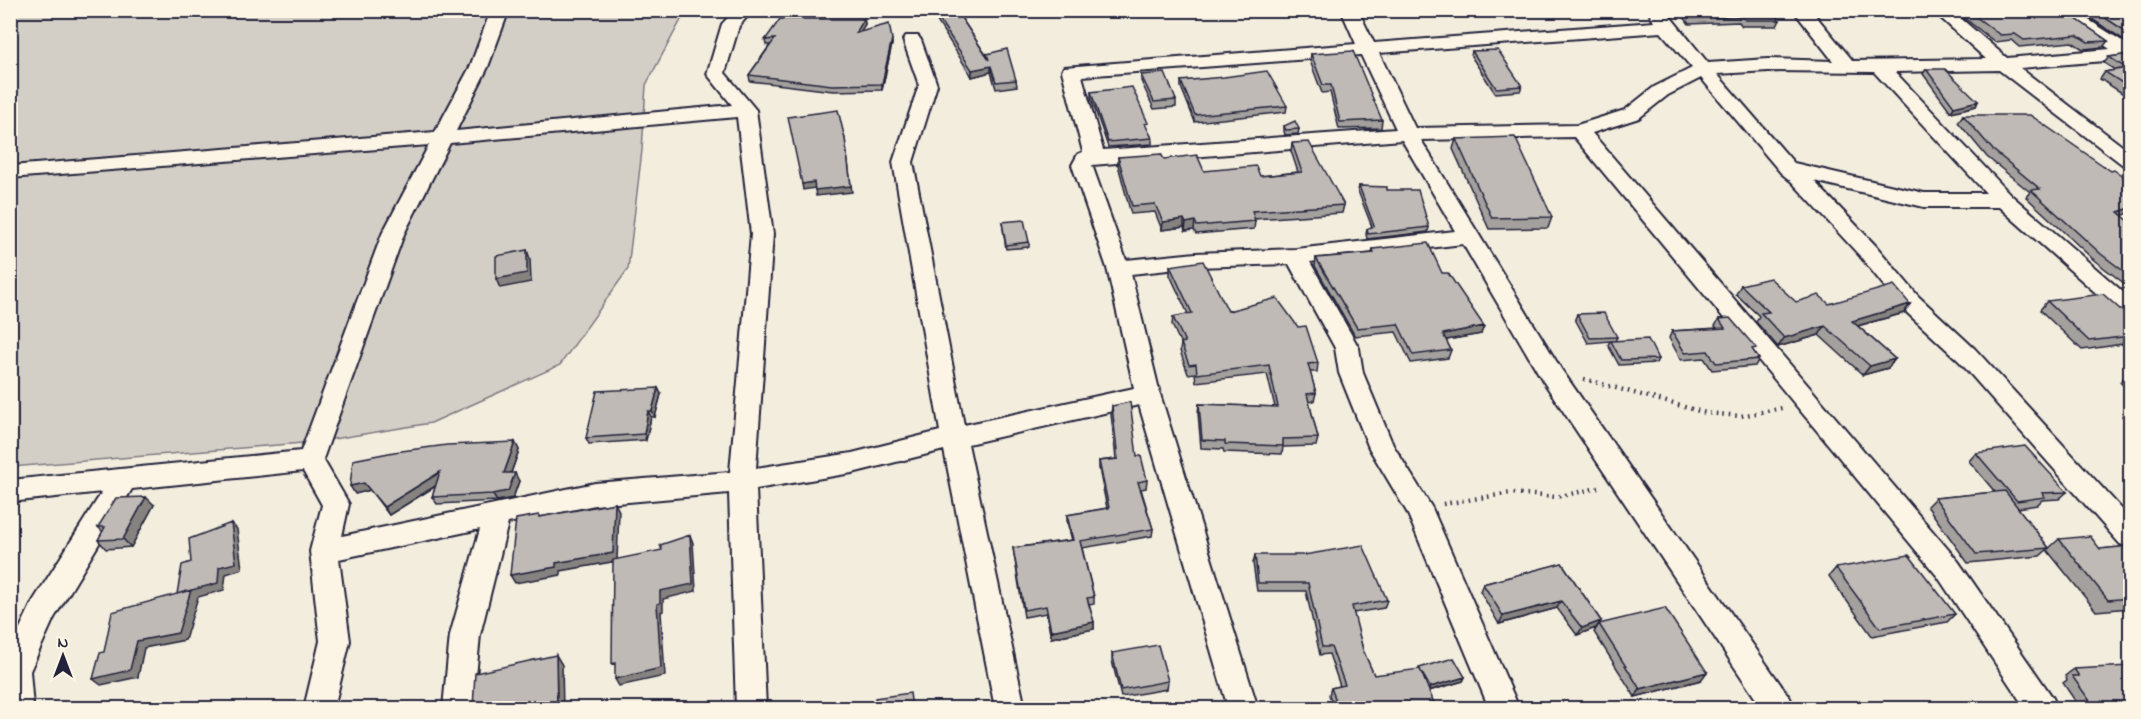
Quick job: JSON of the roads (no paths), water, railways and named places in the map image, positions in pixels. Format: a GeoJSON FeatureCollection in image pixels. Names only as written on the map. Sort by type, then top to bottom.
{"type":"FeatureCollection","features":[{"type":"Feature","properties":{"kind":"street"},"geometry":{"type":"LineString","coordinates":[[310,460],[393,234],[479,67],[500,10]]}},
{"type":"Feature","properties":{"kind":"street"},"geometry":{"type":"LineString","coordinates":[[745,10],[731,24],[716,74],[746,110],[762,234],[742,481],[751,708]]}},
{"type":"Feature","properties":{"kind":"street"},"geometry":{"type":"LineString","coordinates":[[1349,10],[1408,134],[1552,375],[1779,708]]}},
{"type":"Feature","properties":{"kind":"street"},"geometry":{"type":"LineString","coordinates":[[1801,10],[1848,67]]}},
{"type":"Feature","properties":{"kind":"street"},"geometry":{"type":"LineString","coordinates":[[1940,10],[2003,64],[2130,161]]}},
{"type":"Feature","properties":{"kind":"street"},"geometry":{"type":"LineString","coordinates":[[2060,10],[2130,53]]}},
{"type":"Feature","properties":{"kind":"street"},"geometry":{"type":"LineString","coordinates":[[1094,156],[1071,71],[1367,47],[1661,18],[1788,169],[1799,177],[1868,251],[1910,302],[1967,355],[2130,536]]}},
{"type":"Feature","properties":{"kind":"street"},"geometry":{"type":"LineString","coordinates":[[912,40],[928,85],[903,162],[954,437],[1010,708]]}},
{"type":"Feature","properties":{"kind":"street"},"geometry":{"type":"LineString","coordinates":[[1243,708],[1148,394],[1118,268],[1082,165],[1085,158],[1408,134],[1579,131],[1632,114],[1661,91],[1705,69],[1768,65],[1848,67],[2003,64],[2130,53]]}},
{"type":"Feature","properties":{"kind":"street"},"geometry":{"type":"LineString","coordinates":[[1879,66],[2004,200],[2130,310]]}},
{"type":"Feature","properties":{"kind":"street"},"geometry":{"type":"LineString","coordinates":[[10,172],[441,138],[746,110]]}},
{"type":"Feature","properties":{"kind":"street"},"geometry":{"type":"LineString","coordinates":[[1579,131],[1806,404],[1880,487],[1948,569],[2042,708]]}},
{"type":"Feature","properties":{"kind":"street"},"geometry":{"type":"LineString","coordinates":[[1788,169],[1924,200],[2004,200]]}},
{"type":"Feature","properties":{"kind":"street"},"geometry":{"type":"LineString","coordinates":[[1118,268],[1196,260],[1296,256],[1470,236]]}},
{"type":"Feature","properties":{"kind":"street"},"geometry":{"type":"LineString","coordinates":[[1296,256],[1347,348],[1351,373],[1382,448],[1419,508],[1504,708]]}},
{"type":"Feature","properties":{"kind":"street"},"geometry":{"type":"LineString","coordinates":[[324,551],[595,494],[742,481],[852,463],[954,437],[1148,394]]}},
{"type":"Feature","properties":{"kind":"street"},"geometry":{"type":"LineString","coordinates":[[10,490],[310,460]]}},
{"type":"Feature","properties":{"kind":"street"},"geometry":{"type":"LineString","coordinates":[[310,460],[336,504],[324,551],[335,640],[320,708]]}},
{"type":"Feature","properties":{"kind":"street"},"geometry":{"type":"LineString","coordinates":[[18,708],[15,671],[43,610],[124,479]]}},
{"type":"Feature","properties":{"kind":"street"},"geometry":{"type":"LineString","coordinates":[[458,708],[465,635],[497,515]]}}]}
